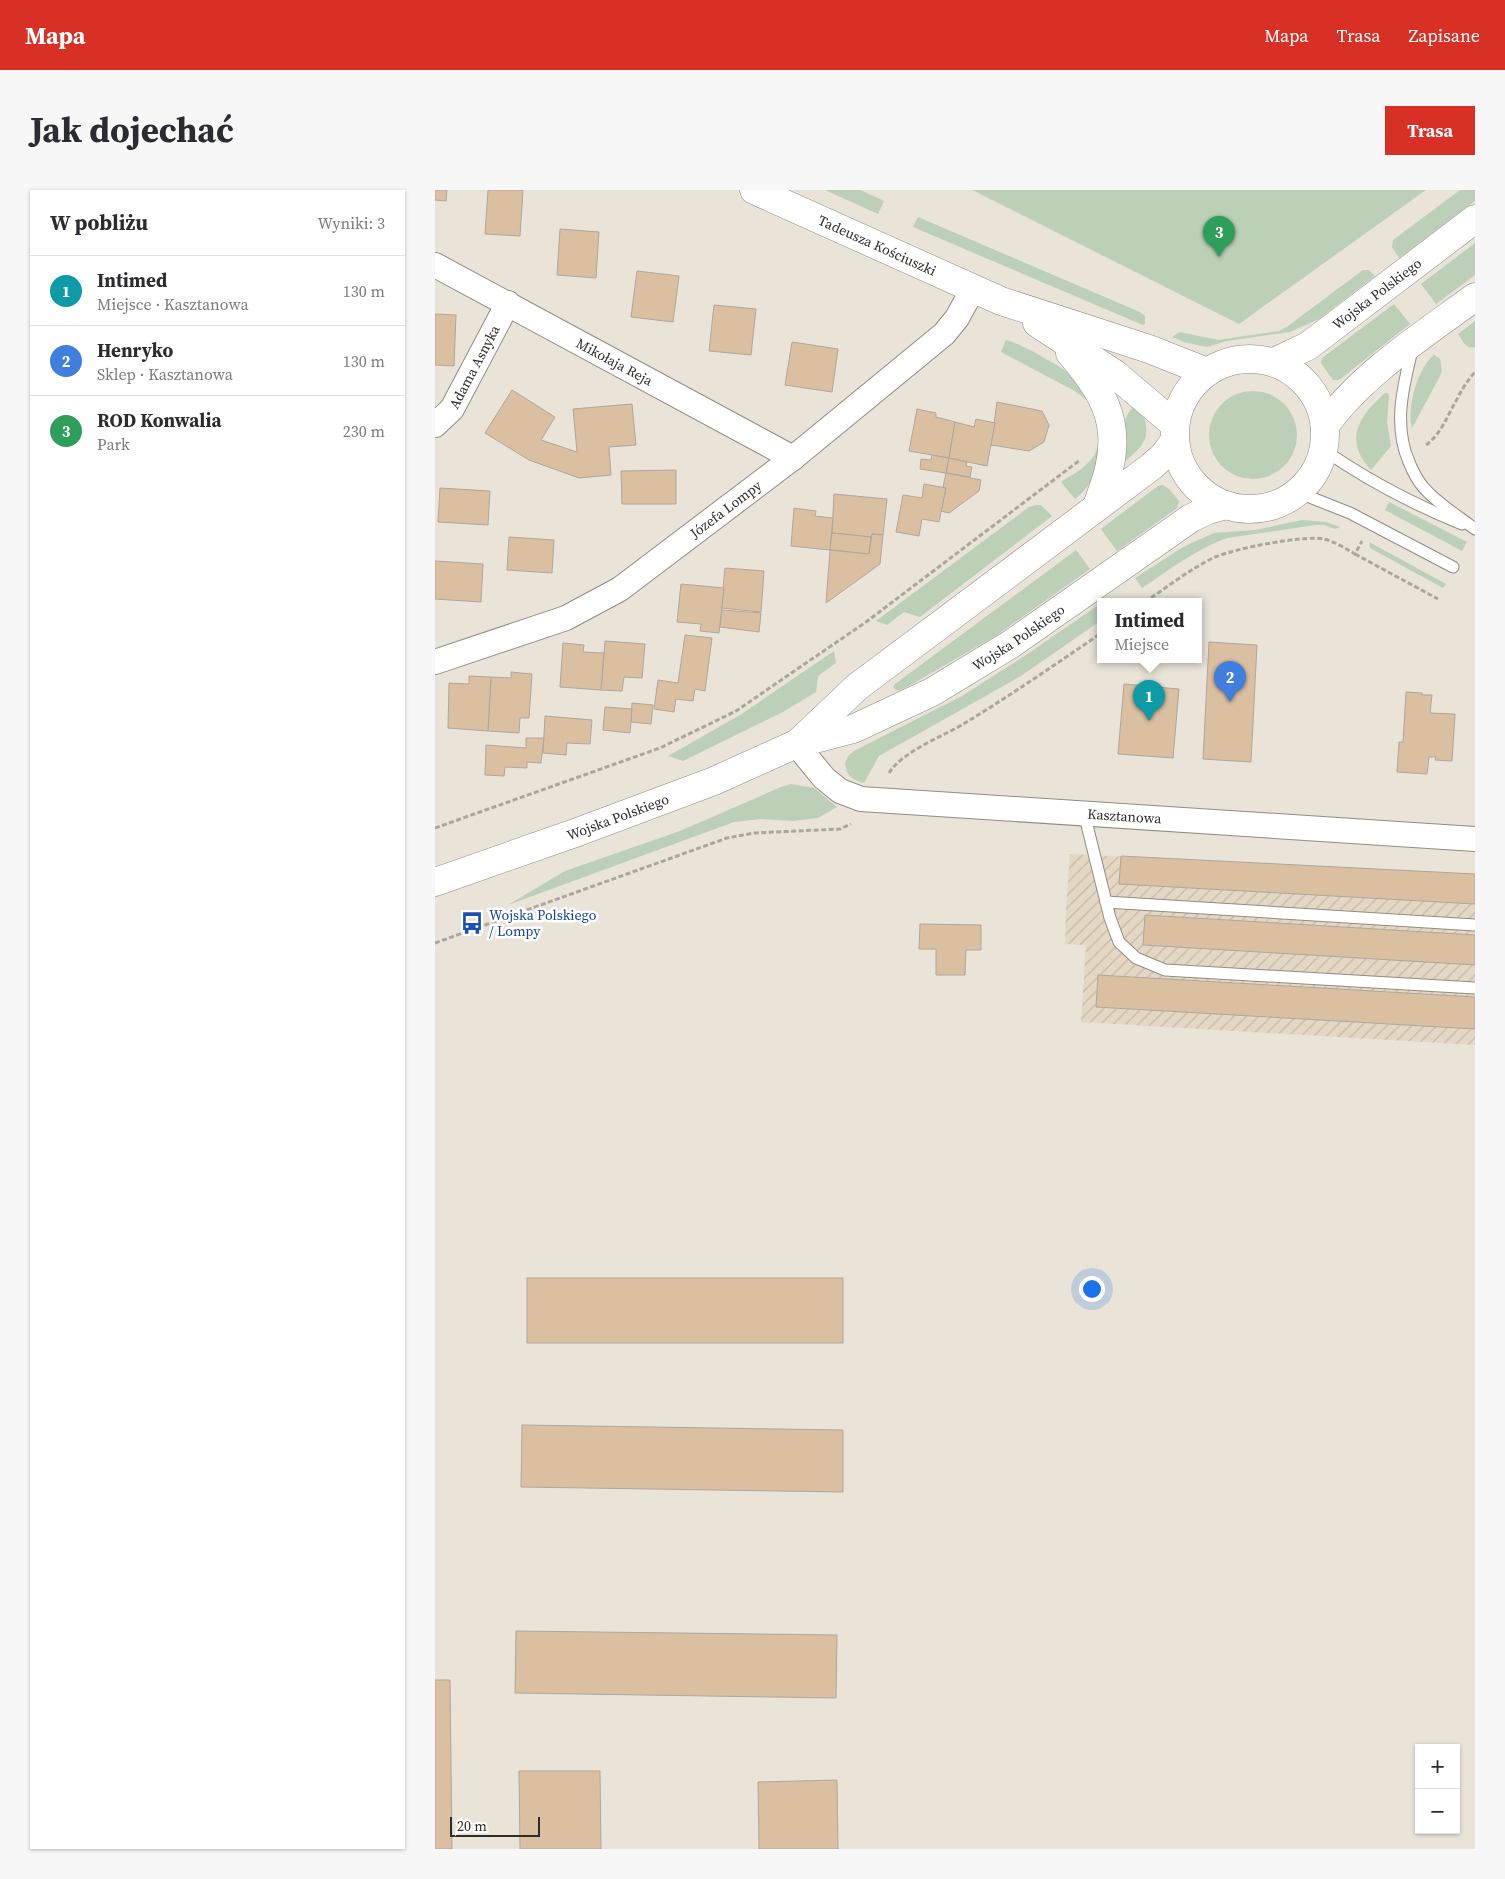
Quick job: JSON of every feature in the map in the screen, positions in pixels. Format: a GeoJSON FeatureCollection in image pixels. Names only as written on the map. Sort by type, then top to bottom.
{"type":"FeatureCollection","features":[{"type":"Feature","properties":{"kind":"street","name":"Tadeusza Kościuszki"},"geometry":{"type":"LineString","coordinates":[[754,190],[1001,301],[1149,349],[1207,372]]}},
{"type":"Feature","properties":{"kind":"street","name":"Wojska Polskiego"},"geometry":{"type":"LineString","coordinates":[[1274,362],[1308,346],[1475,219]]}},
{"type":"Feature","properties":{"kind":"street","name":"Mikołaja Reja"},"geometry":{"type":"LineString","coordinates":[[435,265],[793,458]]}},
{"type":"Feature","properties":{"kind":"street","name":"Józefa Lompy"},"geometry":{"type":"LineString","coordinates":[[435,662],[566,618],[620,589],[793,458],[944,334],[957,318],[973,289]]}},
{"type":"Feature","properties":{"kind":"street"},"geometry":{"type":"LineString","coordinates":[[1324,438],[1322,412],[1317,399],[1309,387],[1299,376],[1274,362],[1257,359],[1239,359],[1222,364],[1207,372],[1191,387],[1181,405],[1175,433],[1178,454],[1191,480],[1201,490],[1226,505],[1255,509],[1284,501],[1297,492],[1314,473],[1318,466],[1324,438],[1338,407],[1350,394],[1414,342],[1475,297]]}},
{"type":"Feature","properties":{"kind":"street","name":"Tadeusza Kościuszki"},"geometry":{"type":"LineString","coordinates":[[1001,301],[1115,374],[1175,433]]}},
{"type":"Feature","properties":{"kind":"street","name":"Adama Asnyka"},"geometry":{"type":"LineString","coordinates":[[435,425],[452,409],[508,303]]}},
{"type":"Feature","properties":{"kind":"street"},"geometry":{"type":"LineString","coordinates":[[1051,332],[1087,373],[1107,407],[1112,445],[1109,468],[1097,506]]}},
{"type":"Feature","properties":{"kind":"street","name":"Wojska Polskiego"},"geometry":{"type":"LineString","coordinates":[[796,744],[857,687],[1152,466],[1165,454],[1175,433]]}},
{"type":"Feature","properties":{"kind":"street","name":"Wojska Polskiego"},"geometry":{"type":"LineString","coordinates":[[435,882],[575,833],[714,781],[796,744],[853,729],[932,692],[1011,644],[1191,518],[1207,510],[1226,505]]}},
{"type":"Feature","properties":{"kind":"street","name":"Kasztanowa"},"geometry":{"type":"LineString","coordinates":[[796,744],[824,778],[840,791],[861,799],[1475,840]]}},
{"type":"Feature","properties":{"kind":"lane"},"geometry":{"type":"LineString","coordinates":[[1414,342],[1400,400],[1400,426],[1406,455],[1415,478],[1431,496],[1475,529]]}},
{"type":"Feature","properties":{"kind":"lane"},"geometry":{"type":"LineString","coordinates":[[1324,438],[1357,472],[1417,506],[1475,529]]}},
{"type":"Feature","properties":{"kind":"lane"},"geometry":{"type":"LineString","coordinates":[[1297,492],[1350,512],[1453,567]]}},
{"type":"Feature","properties":{"kind":"lane"},"geometry":{"type":"LineString","coordinates":[[1084,813],[1110,918],[1119,942],[1136,958],[1165,970],[1475,988]]}},
{"type":"Feature","properties":{"kind":"lane"},"geometry":{"type":"LineString","coordinates":[[1106,902],[1475,925]]}},
{"type":"Feature","properties":{"kind":"path"},"geometry":{"type":"LineString","coordinates":[[435,828],[660,748],[736,711],[867,622],[1079,462],[1082,457]]}},
{"type":"Feature","properties":{"kind":"path"},"geometry":{"type":"LineString","coordinates":[[1355,554],[1438,599]]}},
{"type":"Feature","properties":{"kind":"path"},"geometry":{"type":"LineString","coordinates":[[435,943],[727,838],[754,833],[840,829],[856,822],[893,766],[908,755],[995,705],[1097,636]]}},
{"type":"Feature","properties":{"kind":"shaded area"},"geometry":{"type":"Polygon","coordinates":[[[1070,854],[1475,874],[1475,1045],[1081,1022],[1086,945],[1065,944],[1070,854]]]}},
{"type":"Feature","properties":{"kind":"green space"},"geometry":{"type":"Polygon","coordinates":[[[825,190],[860,190],[884,201],[878,214],[825,190]]]}},
{"type":"Feature","properties":{"kind":"green space"},"geometry":{"type":"Polygon","coordinates":[[[972,190],[1426,190],[1239,324],[972,190]]]}},
{"type":"Feature","properties":{"kind":"green space"},"geometry":{"type":"Polygon","coordinates":[[[1460,190],[1475,190],[1475,201],[1399,258],[1392,247],[1393,240],[1460,190]]]}},
{"type":"Feature","properties":{"kind":"green space"},"geometry":{"type":"Polygon","coordinates":[[[918,217],[1140,312],[1145,316],[1145,324],[1143,325],[913,227],[918,217]]]}},
{"type":"Feature","properties":{"kind":"green space"},"geometry":{"type":"Polygon","coordinates":[[[1475,243],[1475,275],[1436,304],[1421,284],[1475,243]]]}},
{"type":"Feature","properties":{"kind":"green space"},"geometry":{"type":"Polygon","coordinates":[[[1363,270],[1369,270],[1375,276],[1319,319],[1290,332],[1227,341],[1207,347],[1184,342],[1172,337],[1180,332],[1218,340],[1279,331],[1363,270]]]}},
{"type":"Feature","properties":{"kind":"green space"},"geometry":{"type":"Polygon","coordinates":[[[1394,304],[1410,324],[1339,380],[1333,380],[1321,363],[1322,358],[1394,304]]]}},
{"type":"Feature","properties":{"kind":"green space"},"geometry":{"type":"Polygon","coordinates":[[[1475,321],[1475,347],[1472,348],[1465,344],[1458,334],[1475,321]]]}},
{"type":"Feature","properties":{"kind":"green space"},"geometry":{"type":"Polygon","coordinates":[[[1006,340],[1052,362],[1075,378],[1089,402],[1075,391],[1001,352],[1006,340]]]}},
{"type":"Feature","properties":{"kind":"green space"},"geometry":{"type":"Polygon","coordinates":[[[1434,355],[1440,359],[1442,370],[1412,428],[1412,400],[1418,378],[1434,355]]]}},
{"type":"Feature","properties":{"kind":"green space"},"geometry":{"type":"Polygon","coordinates":[[[1253,391],[1270,394],[1284,404],[1294,418],[1297,435],[1294,452],[1284,466],[1270,476],[1253,479],[1236,476],[1222,466],[1212,452],[1209,435],[1212,418],[1222,404],[1236,394],[1253,391]]]}},
{"type":"Feature","properties":{"kind":"green space"},"geometry":{"type":"Polygon","coordinates":[[[1385,393],[1388,393],[1389,396],[1387,422],[1391,446],[1371,470],[1362,459],[1356,439],[1362,420],[1385,393]]]}},
{"type":"Feature","properties":{"kind":"green space"},"geometry":{"type":"Polygon","coordinates":[[[1140,403],[1146,435],[1140,447],[1125,461],[1123,460],[1123,444],[1125,420],[1133,407],[1140,403]]]}},
{"type":"Feature","properties":{"kind":"green space"},"geometry":{"type":"Polygon","coordinates":[[[1100,434],[1100,453],[1096,470],[1088,486],[1075,499],[1061,482],[1091,460],[1095,455],[1100,434]]]}},
{"type":"Feature","properties":{"kind":"green space"},"geometry":{"type":"Polygon","coordinates":[[[1163,485],[1179,501],[1177,508],[1117,551],[1101,529],[1158,486],[1163,485]]]}},
{"type":"Feature","properties":{"kind":"green space"},"geometry":{"type":"Polygon","coordinates":[[[1389,502],[1467,542],[1462,551],[1385,510],[1389,502]]]}},
{"type":"Feature","properties":{"kind":"green space"},"geometry":{"type":"Polygon","coordinates":[[[1041,505],[1052,516],[920,617],[904,612],[887,625],[876,621],[1029,507],[1041,505]]]}},
{"type":"Feature","properties":{"kind":"green space"},"geometry":{"type":"Polygon","coordinates":[[[1302,520],[1326,522],[1340,527],[1335,529],[1324,525],[1316,525],[1227,538],[1194,554],[1142,588],[1135,578],[1185,546],[1214,533],[1255,530],[1302,520]]]}},
{"type":"Feature","properties":{"kind":"green space"},"geometry":{"type":"Polygon","coordinates":[[[1369,542],[1446,584],[1443,588],[1370,548],[1369,542]]]}},
{"type":"Feature","properties":{"kind":"green space"},"geometry":{"type":"Polygon","coordinates":[[[1076,550],[1090,569],[997,635],[907,687],[898,691],[893,687],[895,684],[1076,550]]]}},
{"type":"Feature","properties":{"kind":"green space"},"geometry":{"type":"Polygon","coordinates":[[[1097,606],[1097,623],[1021,676],[879,756],[864,783],[853,779],[847,771],[845,763],[848,756],[854,751],[962,696],[1097,606]]]}},
{"type":"Feature","properties":{"kind":"green space"},"geometry":{"type":"Polygon","coordinates":[[[834,651],[836,663],[818,676],[816,692],[783,712],[683,761],[668,756],[740,715],[834,651]]]}},
{"type":"Feature","properties":{"kind":"green space"},"geometry":{"type":"Polygon","coordinates":[[[791,784],[814,788],[837,807],[818,818],[793,821],[761,819],[734,822],[508,905],[565,871],[680,831],[791,784]]]}},
{"type":"Feature","properties":{"kind":"building"},"geometry":{"type":"Polygon","coordinates":[[[435,190],[447,190],[446,201],[435,200],[435,190]]]}},
{"type":"Feature","properties":{"kind":"building"},"geometry":{"type":"Polygon","coordinates":[[[488,190],[523,190],[520,236],[485,234],[488,190]]]}},
{"type":"Feature","properties":{"kind":"building"},"geometry":{"type":"Polygon","coordinates":[[[560,229],[599,232],[596,278],[557,275],[560,229]]]}},
{"type":"Feature","properties":{"kind":"building"},"geometry":{"type":"Polygon","coordinates":[[[637,271],[679,276],[673,322],[631,317],[637,271]]]}},
{"type":"Feature","properties":{"kind":"building"},"geometry":{"type":"Polygon","coordinates":[[[714,305],[756,309],[751,355],[709,351],[714,305]]]}},
{"type":"Feature","properties":{"kind":"building"},"geometry":{"type":"Polygon","coordinates":[[[435,314],[456,315],[454,366],[435,365],[435,314]]]}},
{"type":"Feature","properties":{"kind":"building"},"geometry":{"type":"Polygon","coordinates":[[[792,342],[838,349],[832,392],[785,385],[792,342]]]}},
{"type":"Feature","properties":{"kind":"building"},"geometry":{"type":"Polygon","coordinates":[[[512,390],[555,417],[541,440],[577,452],[573,409],[632,404],[636,445],[609,447],[611,475],[579,478],[529,460],[485,433],[512,390]]]}},
{"type":"Feature","properties":{"kind":"building"},"geometry":{"type":"Polygon","coordinates":[[[997,402],[1042,411],[1049,425],[1044,442],[1029,451],[991,445],[997,402]]]}},
{"type":"Feature","properties":{"kind":"building"},"geometry":{"type":"Polygon","coordinates":[[[917,409],[936,413],[936,417],[955,422],[949,458],[909,451],[917,409]]]}},
{"type":"Feature","properties":{"kind":"building"},"geometry":{"type":"Polygon","coordinates":[[[976,419],[995,423],[987,466],[949,458],[955,422],[974,427],[976,419]]]}},
{"type":"Feature","properties":{"kind":"building"},"geometry":{"type":"Polygon","coordinates":[[[932,455],[949,458],[946,473],[920,469],[921,459],[931,460],[932,455]]]}},
{"type":"Feature","properties":{"kind":"building"},"geometry":{"type":"Polygon","coordinates":[[[949,458],[967,462],[966,466],[972,467],[970,477],[946,473],[949,458]]]}},
{"type":"Feature","properties":{"kind":"building"},"geometry":{"type":"Polygon","coordinates":[[[676,470],[676,504],[622,504],[621,471],[676,470]]]}},
{"type":"Feature","properties":{"kind":"building"},"geometry":{"type":"Polygon","coordinates":[[[946,473],[981,480],[979,491],[949,513],[941,511],[946,488],[943,487],[946,473]]]}},
{"type":"Feature","properties":{"kind":"building"},"geometry":{"type":"Polygon","coordinates":[[[924,484],[946,488],[939,522],[922,519],[919,536],[896,532],[903,495],[922,498],[924,484]]]}},
{"type":"Feature","properties":{"kind":"building"},"geometry":{"type":"Polygon","coordinates":[[[440,488],[490,491],[488,525],[438,522],[440,488]]]}},
{"type":"Feature","properties":{"kind":"building"},"geometry":{"type":"Polygon","coordinates":[[[834,494],[887,499],[883,535],[872,534],[871,537],[832,533],[834,494]]]}},
{"type":"Feature","properties":{"kind":"building"},"geometry":{"type":"Polygon","coordinates":[[[794,508],[816,511],[815,516],[833,518],[830,550],[791,546],[794,508]]]}},
{"type":"Feature","properties":{"kind":"building"},"geometry":{"type":"Polygon","coordinates":[[[832,533],[871,537],[869,554],[830,550],[832,533]]]}},
{"type":"Feature","properties":{"kind":"building"},"geometry":{"type":"Polygon","coordinates":[[[872,534],[883,535],[880,564],[826,603],[830,550],[869,554],[872,534]]]}},
{"type":"Feature","properties":{"kind":"building"},"geometry":{"type":"Polygon","coordinates":[[[509,537],[554,540],[552,573],[507,570],[509,537]]]}},
{"type":"Feature","properties":{"kind":"building"},"geometry":{"type":"Polygon","coordinates":[[[435,561],[483,564],[481,602],[435,599],[435,561]]]}},
{"type":"Feature","properties":{"kind":"building"},"geometry":{"type":"Polygon","coordinates":[[[725,568],[764,571],[761,612],[721,608],[725,568]]]}},
{"type":"Feature","properties":{"kind":"building"},"geometry":{"type":"Polygon","coordinates":[[[681,584],[724,588],[719,633],[700,631],[701,624],[677,622],[681,584]]]}},
{"type":"Feature","properties":{"kind":"building"},"geometry":{"type":"Polygon","coordinates":[[[722,610],[761,613],[759,632],[720,627],[722,610]]]}},
{"type":"Feature","properties":{"kind":"building"},"geometry":{"type":"Polygon","coordinates":[[[685,635],[712,638],[705,691],[695,689],[693,701],[676,699],[674,712],[654,709],[658,680],[678,683],[685,635]]]}},
{"type":"Feature","properties":{"kind":"building"},"geometry":{"type":"Polygon","coordinates":[[[605,641],[645,644],[642,678],[624,677],[622,691],[601,690],[605,641]]]}},
{"type":"Feature","properties":{"kind":"building"},"geometry":{"type":"Polygon","coordinates":[[[1209,642],[1257,645],[1251,762],[1203,759],[1209,642]]]}},
{"type":"Feature","properties":{"kind":"building"},"geometry":{"type":"Polygon","coordinates":[[[563,643],[584,645],[583,652],[604,653],[601,690],[560,687],[563,643]]]}},
{"type":"Feature","properties":{"kind":"building"},"geometry":{"type":"Polygon","coordinates":[[[511,672],[532,674],[529,718],[520,718],[519,733],[488,731],[491,677],[511,678],[511,672]]]}},
{"type":"Feature","properties":{"kind":"building"},"geometry":{"type":"Polygon","coordinates":[[[469,676],[491,677],[488,731],[448,728],[449,683],[469,684],[469,676]]]}},
{"type":"Feature","properties":{"kind":"building"},"geometry":{"type":"Polygon","coordinates":[[[1124,684],[1179,689],[1173,758],[1118,754],[1124,684]]]}},
{"type":"Feature","properties":{"kind":"building"},"geometry":{"type":"Polygon","coordinates":[[[1406,692],[1432,695],[1430,713],[1455,714],[1452,761],[1435,760],[1436,757],[1429,757],[1427,774],[1397,772],[1399,742],[1403,742],[1406,692]]]}},
{"type":"Feature","properties":{"kind":"building"},"geometry":{"type":"Polygon","coordinates":[[[632,703],[653,705],[651,724],[631,722],[632,703]]]}},
{"type":"Feature","properties":{"kind":"building"},"geometry":{"type":"Polygon","coordinates":[[[605,707],[632,709],[630,733],[603,730],[605,707]]]}},
{"type":"Feature","properties":{"kind":"building"},"geometry":{"type":"Polygon","coordinates":[[[545,716],[592,720],[590,744],[567,743],[566,755],[543,753],[545,716]]]}},
{"type":"Feature","properties":{"kind":"building"},"geometry":{"type":"Polygon","coordinates":[[[526,738],[544,738],[541,763],[527,762],[527,768],[505,767],[504,776],[485,775],[486,745],[526,748],[526,738]]]}},
{"type":"Feature","properties":{"kind":"building"},"geometry":{"type":"Polygon","coordinates":[[[1121,856],[1475,874],[1475,904],[1119,884],[1121,856]]]}},
{"type":"Feature","properties":{"kind":"building"},"geometry":{"type":"Polygon","coordinates":[[[1145,915],[1475,935],[1475,965],[1143,945],[1145,915]]]}},
{"type":"Feature","properties":{"kind":"building"},"geometry":{"type":"Polygon","coordinates":[[[920,924],[981,925],[981,950],[966,950],[965,975],[936,975],[936,949],[919,949],[920,924]]]}},
{"type":"Feature","properties":{"kind":"building"},"geometry":{"type":"Polygon","coordinates":[[[1098,975],[1475,997],[1475,1029],[1096,1007],[1098,975]]]}},
{"type":"Feature","properties":{"kind":"building"},"geometry":{"type":"Polygon","coordinates":[[[527,1278],[843,1278],[843,1343],[527,1343],[527,1278]]]}},
{"type":"Feature","properties":{"kind":"building"},"geometry":{"type":"Polygon","coordinates":[[[522,1425],[843,1430],[843,1492],[521,1487],[522,1425]]]}},
{"type":"Feature","properties":{"kind":"building"},"geometry":{"type":"Polygon","coordinates":[[[516,1631],[837,1635],[836,1698],[515,1693],[516,1631]]]}},
{"type":"Feature","properties":{"kind":"building"},"geometry":{"type":"Polygon","coordinates":[[[435,1680],[450,1680],[452,1849],[435,1849],[435,1680]]]}},
{"type":"Feature","properties":{"kind":"building"},"geometry":{"type":"Polygon","coordinates":[[[519,1771],[600,1771],[601,1849],[520,1849],[519,1771]]]}},
{"type":"Feature","properties":{"kind":"building"},"geometry":{"type":"Polygon","coordinates":[[[837,1780],[838,1849],[759,1849],[758,1782],[837,1780]]]}},
{"type":"Feature","properties":{"kind":"place","name":"ROD Konwalia"},"geometry":{"type":"Point","coordinates":[1219,257]}},
{"type":"Feature","properties":{"kind":"place","name":"Henryko"},"geometry":{"type":"Point","coordinates":[1230,702]}},
{"type":"Feature","properties":{"kind":"place","name":"Intimed"},"geometry":{"type":"Point","coordinates":[1149,721]}},
{"type":"Feature","properties":{"kind":"place","name":"Wojska Polskiego / Lompy"},"geometry":{"type":"Point","coordinates":[472,923]}}]}
